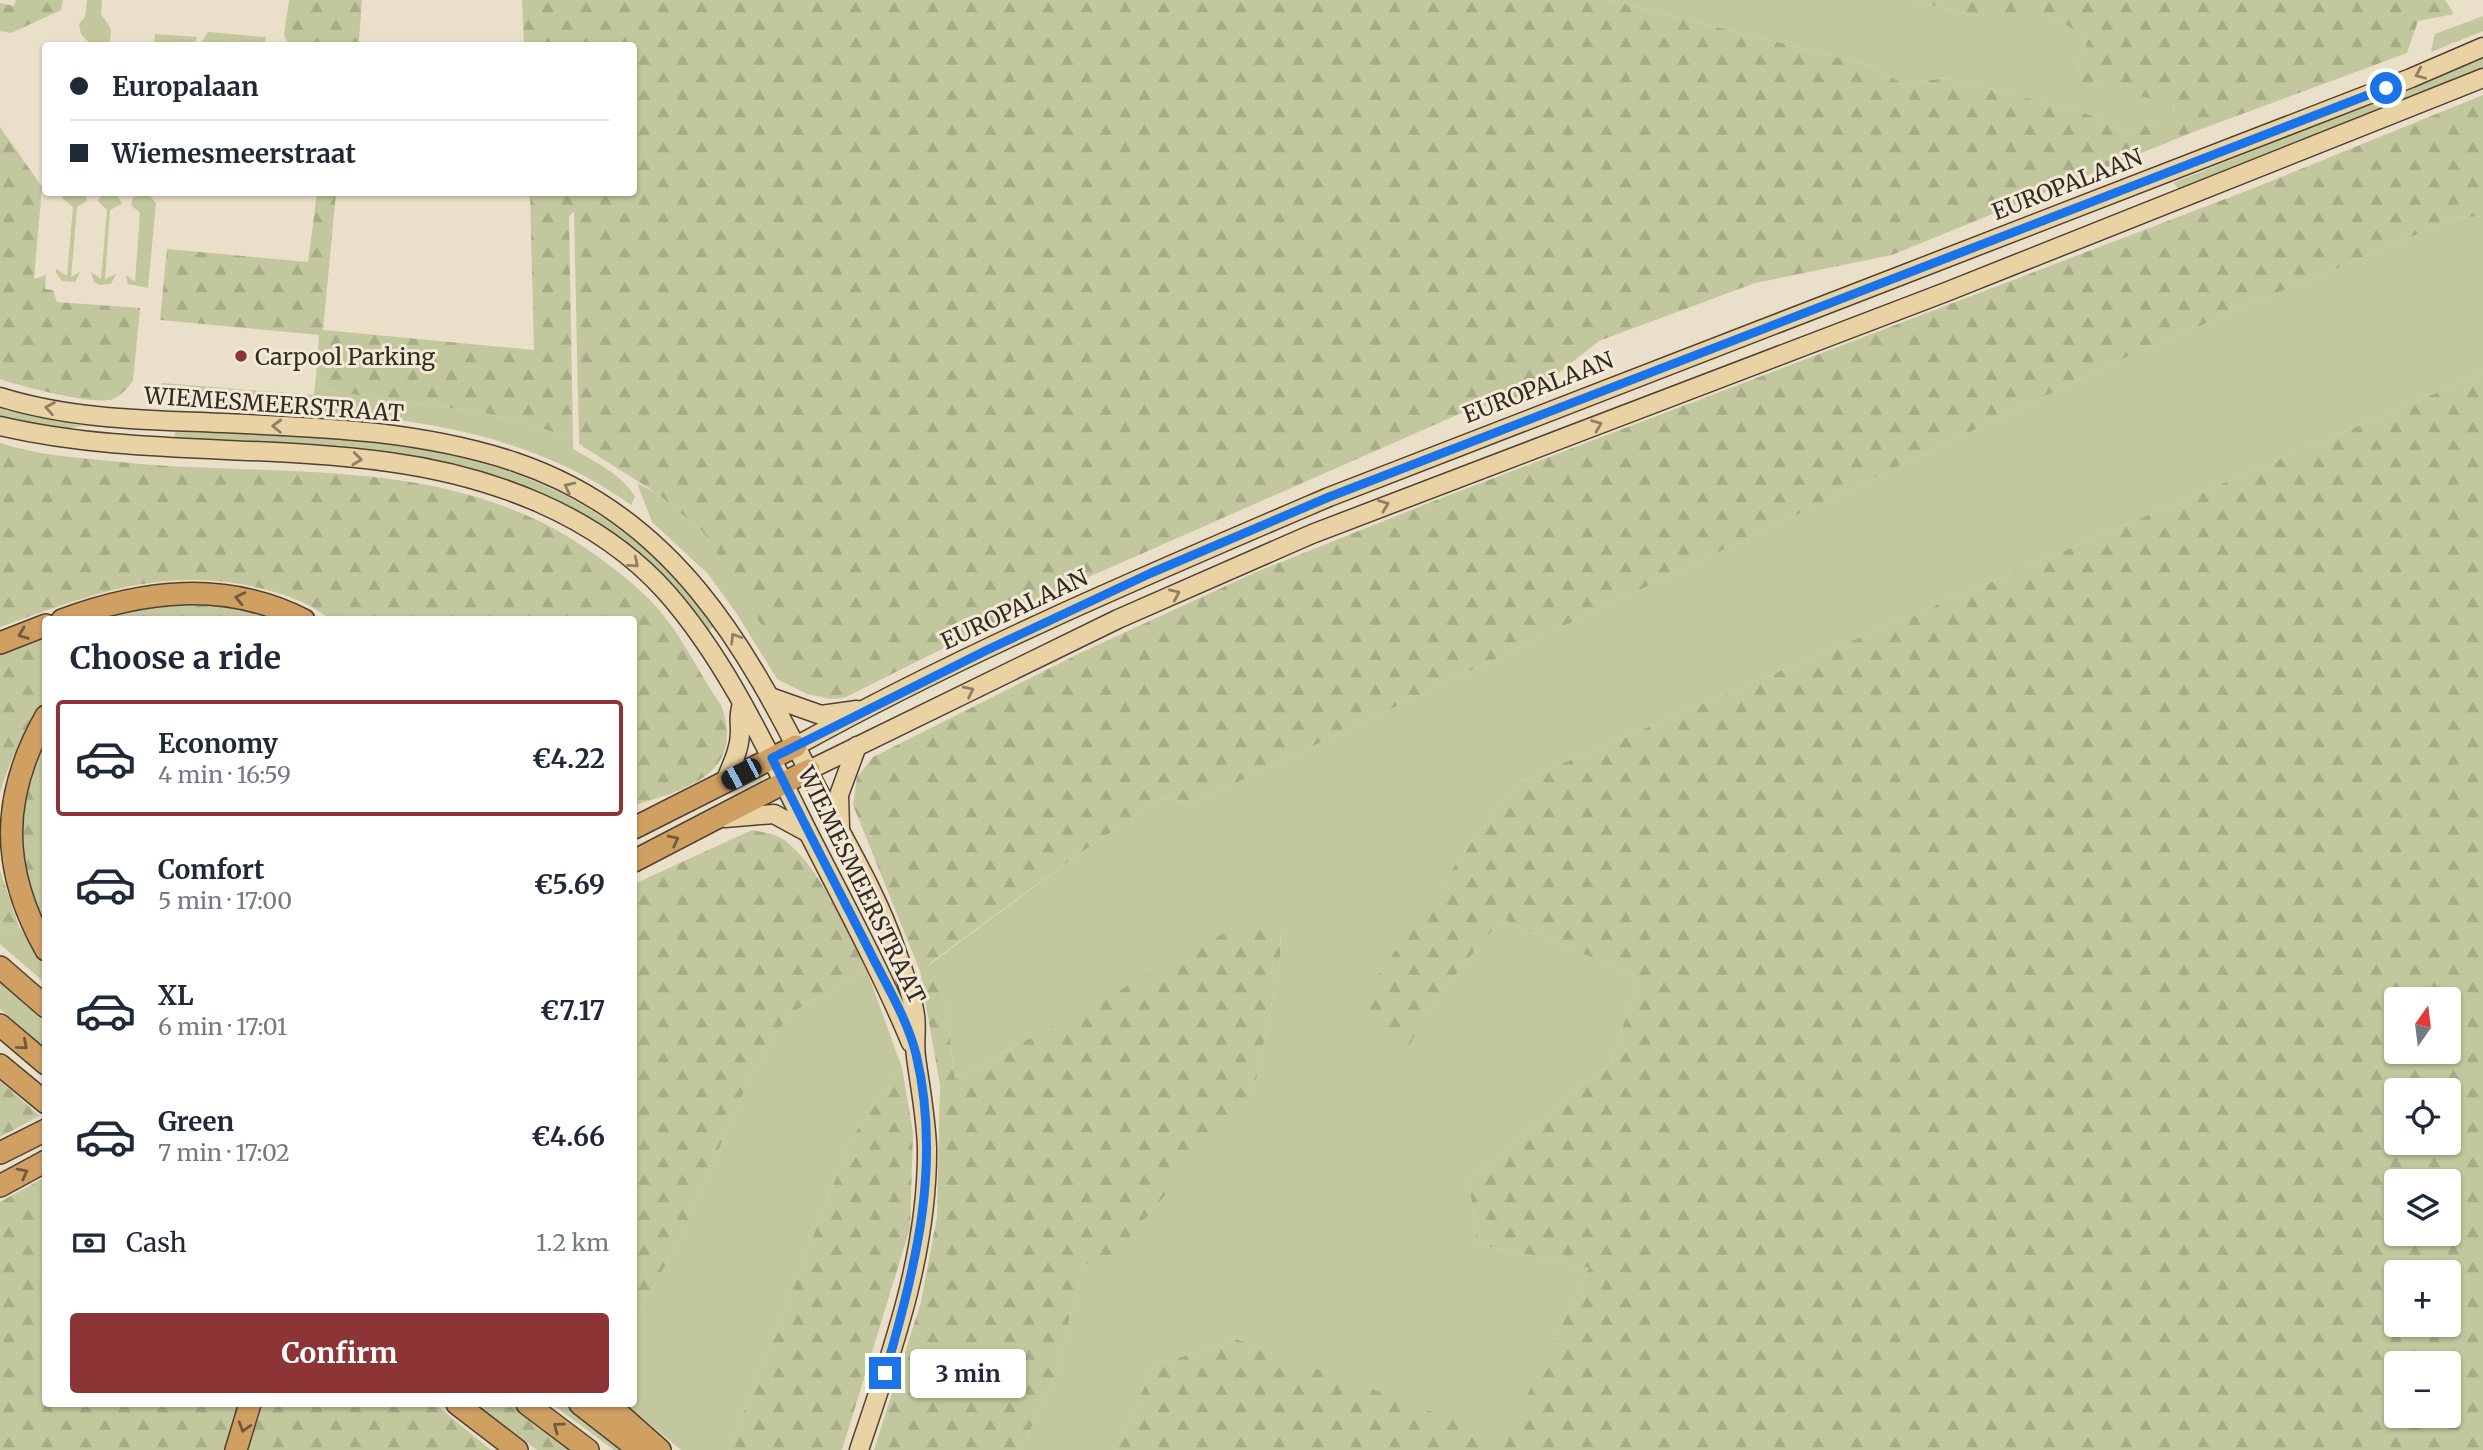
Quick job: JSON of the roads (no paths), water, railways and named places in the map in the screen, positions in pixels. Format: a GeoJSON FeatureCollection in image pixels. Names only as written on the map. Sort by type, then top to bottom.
{"type":"FeatureCollection","features":[{"type":"Feature","properties":{"kind":"highway"},"geometry":{"type":"LineString","coordinates":[[75,616],[131,599],[184,592],[235,596],[296,616]]}},
{"type":"Feature","properties":{"kind":"highway"},"geometry":{"type":"LineString","coordinates":[[0,643],[42,627]]}},
{"type":"Feature","properties":{"kind":"highway"},"geometry":{"type":"LineString","coordinates":[[42,722],[27,744],[11,784],[5,828],[9,870],[20,903],[42,943]]}},
{"type":"Feature","properties":{"kind":"highway","name":"EUROPALAAN"},"geometry":{"type":"LineString","coordinates":[[638,824],[796,746]]}},
{"type":"Feature","properties":{"kind":"highway"},"geometry":{"type":"LineString","coordinates":[[637,859],[809,770]]}},
{"type":"Feature","properties":{"kind":"highway"},"geometry":{"type":"LineString","coordinates":[[0,967],[42,1004]]}},
{"type":"Feature","properties":{"kind":"highway"},"geometry":{"type":"LineString","coordinates":[[0,1025],[42,1061]]}},
{"type":"Feature","properties":{"kind":"highway"},"geometry":{"type":"LineString","coordinates":[[0,1065],[42,1100]]}},
{"type":"Feature","properties":{"kind":"highway"},"geometry":{"type":"LineString","coordinates":[[0,1153],[37,1134]]}},
{"type":"Feature","properties":{"kind":"highway"},"geometry":{"type":"LineString","coordinates":[[0,1186],[42,1163]]}},
{"type":"Feature","properties":{"kind":"highway"},"geometry":{"type":"LineString","coordinates":[[236,1450],[249,1407]]}},
{"type":"Feature","properties":{"kind":"highway"},"geometry":{"type":"LineString","coordinates":[[461,1407],[517,1450]]}},
{"type":"Feature","properties":{"kind":"highway"},"geometry":{"type":"LineString","coordinates":[[531,1407],[588,1450]]}},
{"type":"Feature","properties":{"kind":"highway"},"geometry":{"type":"LineString","coordinates":[[584,1407],[639,1450]]}},
{"type":"Feature","properties":{"kind":"highway"},"geometry":{"type":"LineString","coordinates":[[611,1407],[660,1450]]}},
{"type":"Feature","properties":{"kind":"main road","name":"EUROPALAAN"},"geometry":{"type":"LineString","coordinates":[[796,746],[1151,573],[1341,492],[2411,78],[2483,47]]}},
{"type":"Feature","properties":{"kind":"main road"},"geometry":{"type":"LineString","coordinates":[[809,770],[1118,620],[1312,534],[1933,297],[2483,78]]}},
{"type":"Feature","properties":{"kind":"main road","name":"WIEMESMEERSTRAAT"},"geometry":{"type":"LineString","coordinates":[[0,397],[51,409],[144,420],[381,433],[429,440],[520,464],[603,505],[671,560],[728,625],[840,831],[895,947],[915,1014],[915,1052],[927,1144],[920,1242],[906,1303],[859,1450]]}},
{"type":"Feature","properties":{"kind":"main road","name":"WIEMESMEERSTRAAT"},"geometry":{"type":"LineString","coordinates":[[0,426],[86,443],[387,462],[436,469],[497,485],[575,521],[632,561],[665,592],[697,631],[772,758],[876,964],[915,1052]]}},
{"type":"Feature","properties":{"kind":"main road"},"geometry":{"type":"LineString","coordinates":[[769,697],[821,715],[869,709]]}},
{"type":"Feature","properties":{"kind":"main road"},"geometry":{"type":"LineString","coordinates":[[725,782],[738,749],[741,731],[737,717],[742,704]]}},
{"type":"Feature","properties":{"kind":"main road"},"geometry":{"type":"LineString","coordinates":[[840,831],[842,813],[839,795],[857,746]]}},
{"type":"Feature","properties":{"kind":"main road"},"geometry":{"type":"LineString","coordinates":[[712,821],[752,814],[774,814],[793,822],[810,834]]}},
{"type":"Feature","properties":{"kind":"place","name":"Carpool Parking"},"geometry":{"type":"Point","coordinates":[241,356]}}]}
